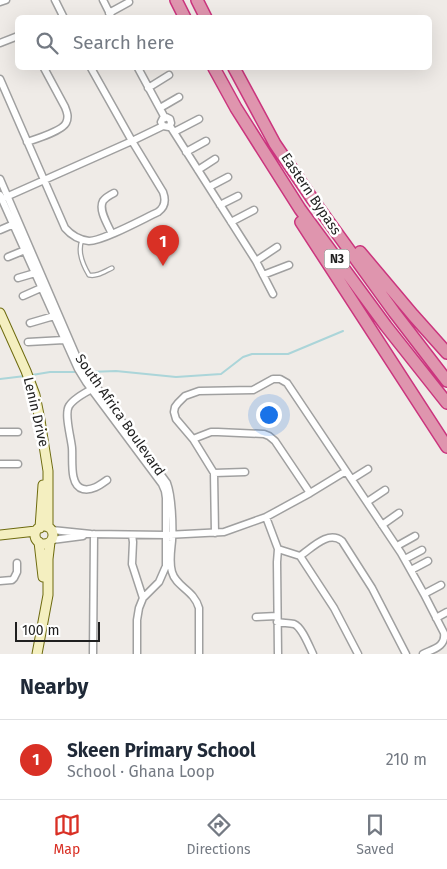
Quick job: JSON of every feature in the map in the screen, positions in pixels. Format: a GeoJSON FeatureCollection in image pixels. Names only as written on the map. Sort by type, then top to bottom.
{"type":"FeatureCollection","features":[{"type":"Feature","properties":{"kind":"highway"},"geometry":{"type":"LineString","coordinates":[[176,0],[184,15]]}},
{"type":"Feature","properties":{"kind":"highway"},"geometry":{"type":"LineString","coordinates":[[197,0],[204,15]]}},
{"type":"Feature","properties":{"kind":"highway","name":"Eastern Bypass"},"geometry":{"type":"LineString","coordinates":[[215,70],[236,108],[300,209],[386,326],[447,403]]}},
{"type":"Feature","properties":{"kind":"highway","name":"Eastern Bypass"},"geometry":{"type":"LineString","coordinates":[[235,70],[275,144],[313,200],[394,312],[447,381]]}},
{"type":"Feature","properties":{"kind":"highway"},"geometry":{"type":"LineString","coordinates":[[242,82],[316,192],[357,248],[413,316],[447,353]]}},
{"type":"Feature","properties":{"kind":"highway"},"geometry":{"type":"LineString","coordinates":[[236,108],[248,136],[269,172],[447,447]]}},
{"type":"Feature","properties":{"kind":"street"},"geometry":{"type":"LineString","coordinates":[[0,2],[6,0]]}},
{"type":"Feature","properties":{"kind":"street"},"geometry":{"type":"LineString","coordinates":[[55,0],[62,15]]}},
{"type":"Feature","properties":{"kind":"street"},"geometry":{"type":"LineString","coordinates":[[102,0],[110,15],[129,2]]}},
{"type":"Feature","properties":{"kind":"street"},"geometry":{"type":"LineString","coordinates":[[0,43],[15,37]]}},
{"type":"Feature","properties":{"kind":"street"},"geometry":{"type":"LineString","coordinates":[[27,142],[61,128],[67,121],[68,114],[65,107],[45,70]]}},
{"type":"Feature","properties":{"kind":"street"},"geometry":{"type":"LineString","coordinates":[[0,79],[65,228],[73,236],[82,240],[96,240],[158,212],[163,208],[165,200],[163,192],[92,70]]}},
{"type":"Feature","properties":{"kind":"street"},"geometry":{"type":"LineString","coordinates":[[141,70],[148,88],[165,118],[162,120],[174,132],[256,261],[273,294]]}},
{"type":"Feature","properties":{"kind":"street"},"geometry":{"type":"LineString","coordinates":[[148,88],[169,75]]}},
{"type":"Feature","properties":{"kind":"street"},"geometry":{"type":"LineString","coordinates":[[160,108],[179,97]]}},
{"type":"Feature","properties":{"kind":"street"},"geometry":{"type":"LineString","coordinates":[[174,132],[199,119]]}},
{"type":"Feature","properties":{"kind":"street"},"geometry":{"type":"LineString","coordinates":[[2,197],[44,181],[166,126]]}},
{"type":"Feature","properties":{"kind":"street"},"geometry":{"type":"LineString","coordinates":[[186,152],[206,141]]}},
{"type":"Feature","properties":{"kind":"street"},"geometry":{"type":"LineString","coordinates":[[198,170],[215,159]]}},
{"type":"Feature","properties":{"kind":"street"},"geometry":{"type":"LineString","coordinates":[[209,187],[228,177]]}},
{"type":"Feature","properties":{"kind":"street","name":"South Africa Boulevard"},"geometry":{"type":"LineString","coordinates":[[0,179],[2,197],[73,361],[86,382],[94,387]]}},
{"type":"Feature","properties":{"kind":"street"},"geometry":{"type":"LineString","coordinates":[[112,234],[103,212],[102,204],[106,198],[114,193]]}},
{"type":"Feature","properties":{"kind":"street"},"geometry":{"type":"LineString","coordinates":[[220,205],[238,196]]}},
{"type":"Feature","properties":{"kind":"street","name":"South Africa Boulevard"},"geometry":{"type":"LineString","coordinates":[[2,197],[81,364],[94,387],[163,487],[166,498],[171,571],[176,581]]}},
{"type":"Feature","properties":{"kind":"street"},"geometry":{"type":"LineString","coordinates":[[231,222],[254,210]]}},
{"type":"Feature","properties":{"kind":"street"},"geometry":{"type":"LineString","coordinates":[[0,230],[14,224]]}},
{"type":"Feature","properties":{"kind":"street"},"geometry":{"type":"LineString","coordinates":[[256,261],[277,247]]}},
{"type":"Feature","properties":{"kind":"street"},"geometry":{"type":"LineString","coordinates":[[8,257],[25,250]]}},
{"type":"Feature","properties":{"kind":"street"},"geometry":{"type":"LineString","coordinates":[[263,275],[289,265]]}},
{"type":"Feature","properties":{"kind":"street"},"geometry":{"type":"LineString","coordinates":[[18,278],[35,273]]}},
{"type":"Feature","properties":{"kind":"street"},"geometry":{"type":"LineString","coordinates":[[23,296],[41,288]]}},
{"type":"Feature","properties":{"kind":"street","name":"Lenin Drive"},"geometry":{"type":"LineString","coordinates":[[0,313],[30,379],[36,402],[46,456],[42,533]]}},
{"type":"Feature","properties":{"kind":"street"},"geometry":{"type":"LineString","coordinates":[[30,323],[54,316]]}},
{"type":"Feature","properties":{"kind":"street"},"geometry":{"type":"LineString","coordinates":[[28,342],[64,340]]}},
{"type":"Feature","properties":{"kind":"street"},"geometry":{"type":"LineString","coordinates":[[215,533],[214,473],[192,439],[176,419],[175,407],[185,396],[198,390],[253,390],[273,379],[280,379],[287,383],[397,546],[424,594],[445,637],[442,644],[423,654]]}},
{"type":"Feature","properties":{"kind":"street"},"geometry":{"type":"LineString","coordinates":[[94,387],[75,400],[68,408],[73,478],[75,484],[84,489],[96,487],[107,480]]}},
{"type":"Feature","properties":{"kind":"street"},"geometry":{"type":"LineString","coordinates":[[0,432],[18,432]]}},
{"type":"Feature","properties":{"kind":"street"},"geometry":{"type":"LineString","coordinates":[[192,439],[211,432],[259,433],[269,436],[275,441],[310,493]]}},
{"type":"Feature","properties":{"kind":"street"},"geometry":{"type":"LineString","coordinates":[[0,464],[18,464]]}},
{"type":"Feature","properties":{"kind":"street"},"geometry":{"type":"LineString","coordinates":[[352,479],[368,469]]}},
{"type":"Feature","properties":{"kind":"street"},"geometry":{"type":"LineString","coordinates":[[0,537],[42,533],[169,535],[229,531],[266,517],[346,471]]}},
{"type":"Feature","properties":{"kind":"street"},"geometry":{"type":"LineString","coordinates":[[214,473],[244,472]]}},
{"type":"Feature","properties":{"kind":"street"},"geometry":{"type":"LineString","coordinates":[[367,502],[385,490]]}},
{"type":"Feature","properties":{"kind":"street"},"geometry":{"type":"LineString","coordinates":[[382,524],[399,513]]}},
{"type":"Feature","properties":{"kind":"street"},"geometry":{"type":"LineString","coordinates":[[266,517],[278,549],[278,654]]}},
{"type":"Feature","properties":{"kind":"street"},"geometry":{"type":"LineString","coordinates":[[42,533],[45,544],[51,541],[93,534]]}},
{"type":"Feature","properties":{"kind":"street"},"geometry":{"type":"LineString","coordinates":[[37,654],[48,586],[48,559],[54,535],[42,533]]}},
{"type":"Feature","properties":{"kind":"street"},"geometry":{"type":"LineString","coordinates":[[42,533],[41,555],[45,607]]}},
{"type":"Feature","properties":{"kind":"street"},"geometry":{"type":"LineString","coordinates":[[93,534],[93,654]]}},
{"type":"Feature","properties":{"kind":"street"},"geometry":{"type":"LineString","coordinates":[[132,535],[132,564],[144,598]]}},
{"type":"Feature","properties":{"kind":"street","name":"South Africa Boulevard"},"geometry":{"type":"LineString","coordinates":[[137,654],[138,608],[144,598],[159,582],[166,566],[169,535]]}},
{"type":"Feature","properties":{"kind":"street"},"geometry":{"type":"LineString","coordinates":[[397,546],[415,536]]}},
{"type":"Feature","properties":{"kind":"street"},"geometry":{"type":"LineString","coordinates":[[300,556],[325,539],[331,537],[342,542],[372,588],[406,654]]}},
{"type":"Feature","properties":{"kind":"street"},"geometry":{"type":"LineString","coordinates":[[278,549],[300,556],[334,608],[358,654]]}},
{"type":"Feature","properties":{"kind":"street"},"geometry":{"type":"LineString","coordinates":[[405,559],[422,550]]}},
{"type":"Feature","properties":{"kind":"street"},"geometry":{"type":"LineString","coordinates":[[411,570],[428,561]]}},
{"type":"Feature","properties":{"kind":"street"},"geometry":{"type":"LineString","coordinates":[[0,581],[14,578],[18,563]]}},
{"type":"Feature","properties":{"kind":"street"},"geometry":{"type":"LineString","coordinates":[[159,582],[176,581],[196,599],[199,614],[199,654]]}},
{"type":"Feature","properties":{"kind":"street"},"geometry":{"type":"LineString","coordinates":[[424,594],[441,585]]}},
{"type":"Feature","properties":{"kind":"street"},"geometry":{"type":"LineString","coordinates":[[436,618],[447,612]]}},
{"type":"Feature","properties":{"kind":"street"},"geometry":{"type":"LineString","coordinates":[[256,617],[278,620],[297,626],[314,654]]}},
{"type":"Feature","properties":{"kind":"lane"},"geometry":{"type":"LineString","coordinates":[[82,240],[80,254],[88,274],[94,276],[112,268]]}},
{"type":"Feature","properties":{"kind":"waterway"},"geometry":{"type":"LineString","coordinates":[[89,372],[116,371],[176,377],[221,374],[243,357],[252,354],[288,354],[343,331]]}},
{"type":"Feature","properties":{"kind":"waterway"},"geometry":{"type":"LineString","coordinates":[[32,375],[50,372],[77,372]]}},
{"type":"Feature","properties":{"kind":"waterway"},"geometry":{"type":"LineString","coordinates":[[0,379],[25,376]]}},
{"type":"Feature","properties":{"kind":"place","name":"Skeen Primary School"},"geometry":{"type":"Point","coordinates":[163,266]}}]}
